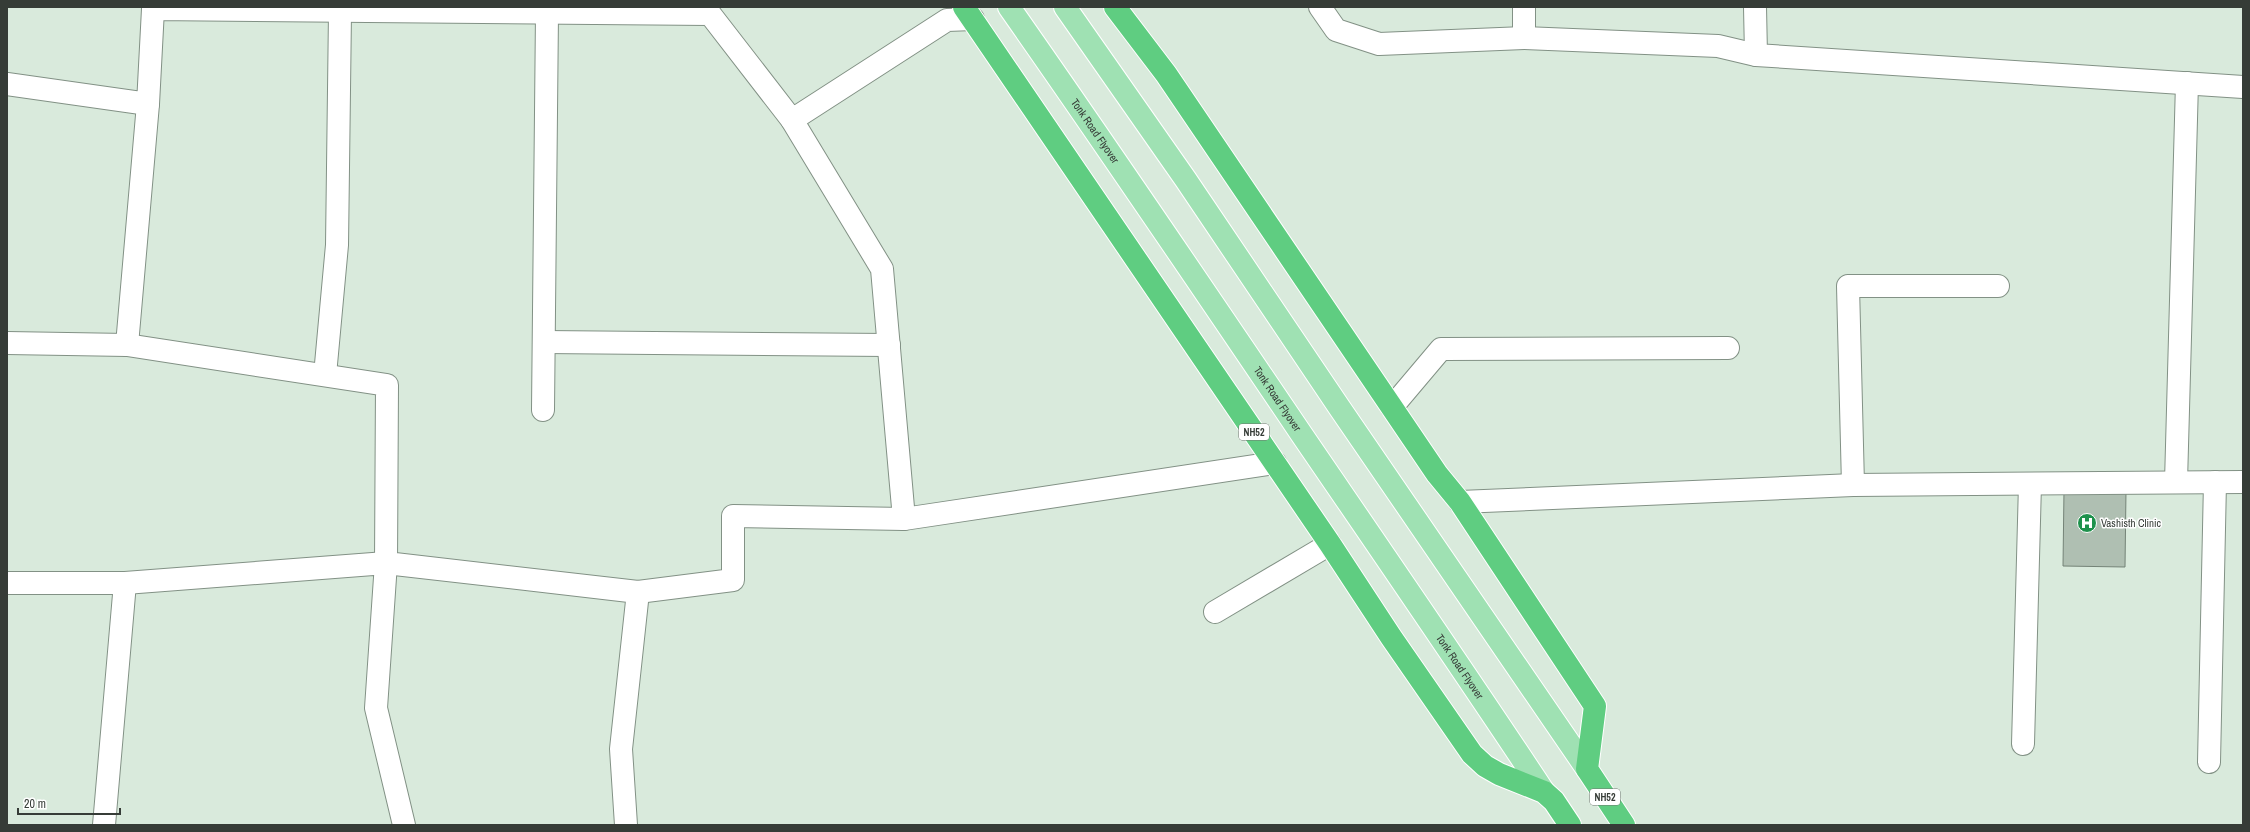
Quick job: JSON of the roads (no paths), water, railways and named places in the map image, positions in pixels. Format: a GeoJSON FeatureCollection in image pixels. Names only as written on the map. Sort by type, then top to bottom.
{"type":"FeatureCollection","features":[{"type":"Feature","properties":{"kind":"highway"},"geometry":{"type":"LineString","coordinates":[[1115,7],[1166,74],[1437,474],[1460,502],[1595,706],[1587,769]]}},
{"type":"Feature","properties":{"kind":"highway","name":"NH52"},"geometry":{"type":"LineString","coordinates":[[968,13],[1275,462],[1391,637],[1472,754],[1485,766],[1499,774],[1544,792],[1554,801],[1570,825]]}},
{"type":"Feature","properties":{"kind":"highway","name":"NH52"},"geometry":{"type":"LineString","coordinates":[[1587,769],[1624,825]]}},
{"type":"Feature","properties":{"kind":"main road","name":"Tonk Road Flyover"},"geometry":{"type":"LineString","coordinates":[[1009,7],[1148,206],[1544,792]]}},
{"type":"Feature","properties":{"kind":"main road"},"geometry":{"type":"LineString","coordinates":[[1065,7],[1186,180],[1330,394],[1587,769]]}},
{"type":"Feature","properties":{"kind":"street"},"geometry":{"type":"LineString","coordinates":[[1320,7],[1336,30],[1379,44],[1524,38],[1718,46],[1756,54],[2243,87]]}},
{"type":"Feature","properties":{"kind":"street"},"geometry":{"type":"LineString","coordinates":[[1524,7],[1524,38]]}},
{"type":"Feature","properties":{"kind":"street"},"geometry":{"type":"LineString","coordinates":[[1755,7],[1756,54]]}},
{"type":"Feature","properties":{"kind":"street"},"geometry":{"type":"LineString","coordinates":[[126,345],[148,104],[154,8],[340,12],[546,13],[708,11],[792,120],[882,269],[904,519]]}},
{"type":"Feature","properties":{"kind":"street"},"geometry":{"type":"LineString","coordinates":[[325,375],[337,245],[340,12]]}},
{"type":"Feature","properties":{"kind":"street"},"geometry":{"type":"LineString","coordinates":[[544,410],[546,13]]}},
{"type":"Feature","properties":{"kind":"street"},"geometry":{"type":"LineString","coordinates":[[792,120],[947,20],[968,13]]}},
{"type":"Feature","properties":{"kind":"street"},"geometry":{"type":"LineString","coordinates":[[2176,482],[2187,83]]}},
{"type":"Feature","properties":{"kind":"street"},"geometry":{"type":"LineString","coordinates":[[7,84],[148,104]]}},
{"type":"Feature","properties":{"kind":"street"},"geometry":{"type":"LineString","coordinates":[[1853,485],[1848,286],[1998,286]]}},
{"type":"Feature","properties":{"kind":"street"},"geometry":{"type":"LineString","coordinates":[[544,342],[889,345]]}},
{"type":"Feature","properties":{"kind":"street"},"geometry":{"type":"LineString","coordinates":[[7,343],[126,345],[325,375],[387,386],[386,563],[376,708],[404,825]]}},
{"type":"Feature","properties":{"kind":"street"},"geometry":{"type":"LineString","coordinates":[[1392,407],[1441,349],[1728,348]]}},
{"type":"Feature","properties":{"kind":"street"},"geometry":{"type":"LineString","coordinates":[[7,583],[125,583],[386,563],[638,592],[733,580],[733,516],[904,519],[1275,462]]}},
{"type":"Feature","properties":{"kind":"street"},"geometry":{"type":"LineString","coordinates":[[2209,762],[2215,482]]}},
{"type":"Feature","properties":{"kind":"street"},"geometry":{"type":"LineString","coordinates":[[1460,502],[1853,485],[2243,482]]}},
{"type":"Feature","properties":{"kind":"street"},"geometry":{"type":"LineString","coordinates":[[2023,744],[2030,484]]}},
{"type":"Feature","properties":{"kind":"street"},"geometry":{"type":"LineString","coordinates":[[1215,612],[1330,544]]}},
{"type":"Feature","properties":{"kind":"street"},"geometry":{"type":"LineString","coordinates":[[104,825],[125,583]]}},
{"type":"Feature","properties":{"kind":"street"},"geometry":{"type":"LineString","coordinates":[[626,825],[621,749],[638,592]]}},
{"type":"Feature","properties":{"kind":"place","name":"Vashisth Clinic"},"geometry":{"type":"Point","coordinates":[2087,523]}}]}
